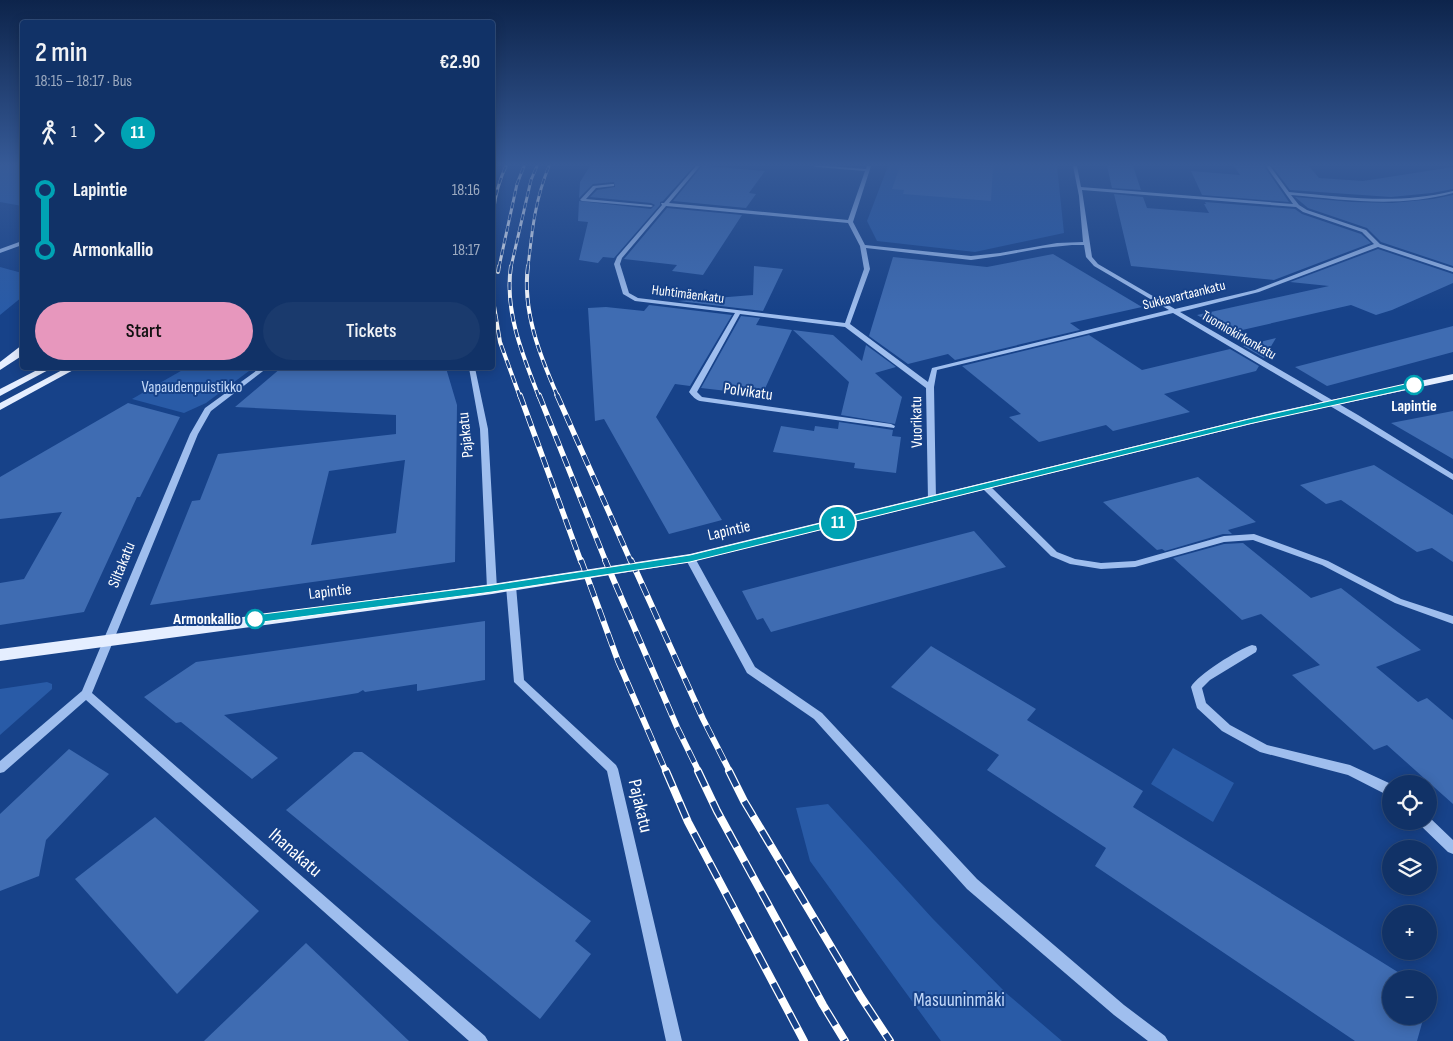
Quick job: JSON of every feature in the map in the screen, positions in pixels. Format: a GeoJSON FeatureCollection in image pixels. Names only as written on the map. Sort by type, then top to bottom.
{"type":"FeatureCollection","features":[{"type":"Feature","properties":{"kind":"main road"},"geometry":{"type":"LineString","coordinates":[[0,367],[20,351]]}},
{"type":"Feature","properties":{"kind":"main road"},"geometry":{"type":"LineString","coordinates":[[0,393],[43,370]]}},
{"type":"Feature","properties":{"kind":"main road"},"geometry":{"type":"LineString","coordinates":[[0,407],[68,370]]}},
{"type":"Feature","properties":{"kind":"main road","name":"Lapintie"},"geometry":{"type":"LineString","coordinates":[[0,655],[492,589],[690,558],[1329,403],[1453,377]]}},
{"type":"Feature","properties":{"kind":"street","name":"Huhtimäenkatu"},"geometry":{"type":"LineString","coordinates":[[654,215],[616,264],[626,294],[637,300],[847,325]]}},
{"type":"Feature","properties":{"kind":"street"},"geometry":{"type":"LineString","coordinates":[[773,215],[850,222]]}},
{"type":"Feature","properties":{"kind":"street"},"geometry":{"type":"LineString","coordinates":[[847,325],[866,276],[866,257],[863,246],[850,222],[852,215]]}},
{"type":"Feature","properties":{"kind":"street","name":"Tuomiokirkonkatu"},"geometry":{"type":"LineString","coordinates":[[1083,215],[1089,257],[1096,264],[1453,478]]}},
{"type":"Feature","properties":{"kind":"street"},"geometry":{"type":"LineString","coordinates":[[1316,215],[1364,231],[1378,245],[1453,270]]}},
{"type":"Feature","properties":{"kind":"street"},"geometry":{"type":"LineString","coordinates":[[863,246],[985,258],[1068,242],[1087,244]]}},
{"type":"Feature","properties":{"kind":"street"},"geometry":{"type":"LineString","coordinates":[[0,251],[20,244]]}},
{"type":"Feature","properties":{"kind":"street","name":"Sukkavartaankatu"},"geometry":{"type":"LineString","coordinates":[[930,387],[934,369],[1257,290],[1378,245]]}},
{"type":"Feature","properties":{"kind":"street","name":"Polvikatu"},"geometry":{"type":"LineString","coordinates":[[738,313],[693,392],[700,399],[891,426]]}},
{"type":"Feature","properties":{"kind":"street","name":"Vuorikatu"},"geometry":{"type":"LineString","coordinates":[[847,325],[930,387],[932,500]]}},
{"type":"Feature","properties":{"kind":"street","name":"Siltakatu"},"geometry":{"type":"LineString","coordinates":[[0,768],[86,694],[194,434],[208,410],[261,370]]}},
{"type":"Feature","properties":{"kind":"street","name":"Pajakatu"},"geometry":{"type":"LineString","coordinates":[[472,370],[484,429],[492,589]]}},
{"type":"Feature","properties":{"kind":"street"},"geometry":{"type":"LineString","coordinates":[[985,486],[1054,554],[1073,562],[1101,566],[1135,564],[1224,539],[1254,537],[1325,563],[1398,601],[1453,620]]}},
{"type":"Feature","properties":{"kind":"street"},"geometry":{"type":"LineString","coordinates":[[690,558],[751,670],[818,716],[972,884],[1119,1010],[1160,1041]]}},
{"type":"Feature","properties":{"kind":"street","name":"Pajakatu"},"geometry":{"type":"LineString","coordinates":[[511,586],[518,682],[612,769],[674,1041]]}},
{"type":"Feature","properties":{"kind":"street"},"geometry":{"type":"LineString","coordinates":[[1252,650],[1206,677],[1196,687],[1201,705],[1226,728],[1264,749],[1350,770],[1382,786]]}},
{"type":"Feature","properties":{"kind":"street","name":"Ihanakatu"},"geometry":{"type":"LineString","coordinates":[[86,694],[480,1041]]}},
{"type":"Feature","properties":{"kind":"street"},"geometry":{"type":"LineString","coordinates":[[1434,830],[1453,848]]}},
{"type":"Feature","properties":{"kind":"green space"},"geometry":{"type":"Polygon","coordinates":[[[869,215],[1062,215],[1064,233],[975,252],[877,241],[867,221],[869,215]]]}},
{"type":"Feature","properties":{"kind":"green space"},"geometry":{"type":"Polygon","coordinates":[[[0,267],[20,272],[20,299],[0,315],[0,267]]]}},
{"type":"Feature","properties":{"kind":"green space","name":"Vapaudenpuistikko"},"geometry":{"type":"Polygon","coordinates":[[[183,370],[250,370],[206,403],[184,413],[132,399],[183,370]]]}},
{"type":"Feature","properties":{"kind":"green space"},"geometry":{"type":"Polygon","coordinates":[[[47,682],[52,684],[52,689],[0,735],[0,689],[47,682]]]}},
{"type":"Feature","properties":{"kind":"green space"},"geometry":{"type":"Polygon","coordinates":[[[1173,748],[1234,783],[1213,822],[1151,784],[1173,748]]]}},
{"type":"Feature","properties":{"kind":"green space","name":"Masuuninmäki"},"geometry":{"type":"Polygon","coordinates":[[[828,804],[933,919],[1006,993],[1062,1041],[941,1041],[810,861],[796,808],[828,804]]]}},
{"type":"Feature","properties":{"kind":"building"},"geometry":{"type":"Polygon","coordinates":[[[578,215],[652,215],[614,258],[603,257],[598,263],[579,260],[588,222],[578,221],[578,215]]]}},
{"type":"Feature","properties":{"kind":"building"},"geometry":{"type":"Polygon","coordinates":[[[661,215],[742,215],[703,275],[672,271],[677,265],[624,259],[661,215]]]}},
{"type":"Feature","properties":{"kind":"building"},"geometry":{"type":"Polygon","coordinates":[[[1119,215],[1304,215],[1361,234],[1371,243],[1274,280],[1131,266],[1119,215]]]}},
{"type":"Feature","properties":{"kind":"building"},"geometry":{"type":"Polygon","coordinates":[[[1327,215],[1453,215],[1453,266],[1381,242],[1367,228],[1327,215]]]}},
{"type":"Feature","properties":{"kind":"building"},"geometry":{"type":"Polygon","coordinates":[[[1378,249],[1453,274],[1453,283],[1392,310],[1376,315],[1351,305],[1229,333],[1197,315],[1329,286],[1290,282],[1378,249]]]}},
{"type":"Feature","properties":{"kind":"building"},"geometry":{"type":"Polygon","coordinates":[[[1053,254],[1142,307],[1070,323],[1080,330],[955,360],[948,354],[908,364],[869,336],[893,257],[987,267],[1053,254]]]}},
{"type":"Feature","properties":{"kind":"building"},"geometry":{"type":"Polygon","coordinates":[[[754,266],[783,269],[763,311],[678,301],[753,295],[754,266]]]}},
{"type":"Feature","properties":{"kind":"building"},"geometry":{"type":"Polygon","coordinates":[[[649,305],[732,315],[690,386],[675,384],[656,417],[722,520],[669,534],[604,419],[595,421],[588,308],[606,307],[644,311],[649,305]]]}},
{"type":"Feature","properties":{"kind":"building"},"geometry":{"type":"Polygon","coordinates":[[[741,316],[760,318],[756,325],[792,330],[762,395],[701,388],[741,316]]]}},
{"type":"Feature","properties":{"kind":"building"},"geometry":{"type":"Polygon","coordinates":[[[1453,326],[1453,352],[1327,386],[1295,367],[1453,326]]]}},
{"type":"Feature","properties":{"kind":"building"},"geometry":{"type":"Polygon","coordinates":[[[793,330],[833,335],[862,361],[866,345],[896,367],[875,373],[902,397],[895,424],[841,415],[849,382],[793,330]]]}},
{"type":"Feature","properties":{"kind":"building"},"geometry":{"type":"Polygon","coordinates":[[[1089,335],[1142,370],[1230,349],[1259,366],[1256,371],[1164,394],[1190,412],[1113,431],[1106,425],[1039,442],[1009,417],[1021,414],[962,366],[1089,335]]]}},
{"type":"Feature","properties":{"kind":"building"},"geometry":{"type":"Polygon","coordinates":[[[1276,338],[1264,358],[1243,346],[1276,338]]]}},
{"type":"Feature","properties":{"kind":"building"},"geometry":{"type":"Polygon","coordinates":[[[279,370],[447,370],[457,405],[455,562],[150,605],[192,501],[200,500],[218,454],[396,434],[396,415],[235,407],[279,370]],[[405,460],[329,471],[311,545],[396,533],[405,460]]]}},
{"type":"Feature","properties":{"kind":"building"},"geometry":{"type":"Polygon","coordinates":[[[128,403],[180,417],[140,497],[137,497],[84,612],[0,625],[0,583],[24,579],[62,512],[0,519],[0,477],[128,403]]]}},
{"type":"Feature","properties":{"kind":"building"},"geometry":{"type":"Polygon","coordinates":[[[1453,411],[1453,459],[1391,423],[1453,411]]]}},
{"type":"Feature","properties":{"kind":"building"},"geometry":{"type":"Polygon","coordinates":[[[839,422],[893,430],[892,436],[901,437],[896,473],[854,468],[855,463],[773,452],[781,426],[814,431],[815,426],[838,429],[839,422]]]}},
{"type":"Feature","properties":{"kind":"building"},"geometry":{"type":"Polygon","coordinates":[[[1374,465],[1453,515],[1453,562],[1432,548],[1417,552],[1341,500],[1326,504],[1300,485],[1374,465]]]}},
{"type":"Feature","properties":{"kind":"building"},"geometry":{"type":"Polygon","coordinates":[[[1198,477],[1256,522],[1228,530],[1232,534],[1223,534],[1165,551],[1162,549],[1157,550],[1103,502],[1198,477]]]}},
{"type":"Feature","properties":{"kind":"building"},"geometry":{"type":"Polygon","coordinates":[[[974,531],[1006,567],[771,632],[763,618],[757,620],[742,591],[974,531]]]}},
{"type":"Feature","properties":{"kind":"building"},"geometry":{"type":"Polygon","coordinates":[[[1243,543],[1311,598],[1341,588],[1421,650],[1376,667],[1418,702],[1427,698],[1453,720],[1453,804],[1437,790],[1437,775],[1421,775],[1387,745],[1374,750],[1292,675],[1320,665],[1261,614],[1242,620],[1173,558],[1224,544],[1243,543]]]}},
{"type":"Feature","properties":{"kind":"building"},"geometry":{"type":"Polygon","coordinates":[[[485,621],[485,680],[417,691],[417,684],[365,692],[363,690],[358,693],[224,715],[278,758],[252,779],[181,722],[176,723],[144,697],[196,662],[485,621]]]}},
{"type":"Feature","properties":{"kind":"building"},"geometry":{"type":"Polygon","coordinates":[[[931,646],[1036,709],[1027,720],[1143,791],[1133,807],[1395,970],[1382,970],[1382,1025],[1421,1025],[1417,1041],[1355,1041],[1095,866],[1106,848],[987,770],[999,755],[891,687],[931,646]]]}},
{"type":"Feature","properties":{"kind":"building"},"geometry":{"type":"Polygon","coordinates":[[[69,749],[109,774],[46,840],[39,876],[0,891],[0,814],[69,749]]]}},
{"type":"Feature","properties":{"kind":"building"},"geometry":{"type":"Polygon","coordinates":[[[354,752],[362,752],[591,921],[575,941],[591,954],[540,1019],[286,810],[354,752]]]}},
{"type":"Feature","properties":{"kind":"building"},"geometry":{"type":"Polygon","coordinates":[[[155,817],[259,911],[177,994],[75,879],[155,817]]]}},
{"type":"Feature","properties":{"kind":"building"},"geometry":{"type":"Polygon","coordinates":[[[306,943],[409,1041],[204,1041],[306,943]]]}},
{"type":"Feature","properties":{"kind":"railway"},"geometry":{"type":"LineString","coordinates":[[499,267],[510,215]]}},
{"type":"Feature","properties":{"kind":"railway"},"geometry":{"type":"LineString","coordinates":[[511,267],[523,215]]}},
{"type":"Feature","properties":{"kind":"railway"},"geometry":{"type":"LineString","coordinates":[[528,267],[535,215]]}},
{"type":"Feature","properties":{"kind":"railway"},"geometry":{"type":"LineString","coordinates":[[498,272],[499,266]]}},
{"type":"Feature","properties":{"kind":"railway"},"geometry":{"type":"LineString","coordinates":[[511,266],[510,300],[516,333],[539,397]]}},
{"type":"Feature","properties":{"kind":"railway"},"geometry":{"type":"LineString","coordinates":[[528,266],[527,283],[530,316],[539,349],[558,397]]}},
{"type":"Feature","properties":{"kind":"railway"},"geometry":{"type":"LineString","coordinates":[[495,312],[500,342],[520,397]]}},
{"type":"Feature","properties":{"kind":"railway"},"geometry":{"type":"LineString","coordinates":[[520,395],[581,562]]}},
{"type":"Feature","properties":{"kind":"railway"},"geometry":{"type":"LineString","coordinates":[[539,395],[606,562]]}},
{"type":"Feature","properties":{"kind":"railway"},"geometry":{"type":"LineString","coordinates":[[557,395],[631,562]]}},
{"type":"Feature","properties":{"kind":"railway"},"geometry":{"type":"LineString","coordinates":[[581,560],[618,661],[666,772]]}},
{"type":"Feature","properties":{"kind":"railway"},"geometry":{"type":"LineString","coordinates":[[605,560],[677,727],[699,772]]}},
{"type":"Feature","properties":{"kind":"railway"},"geometry":{"type":"LineString","coordinates":[[631,560],[703,719],[730,772]]}},
{"type":"Feature","properties":{"kind":"railway"},"geometry":{"type":"LineString","coordinates":[[666,771],[688,822],[804,1041]]}},
{"type":"Feature","properties":{"kind":"railway"},"geometry":{"type":"LineString","coordinates":[[698,771],[717,811],[823,1005],[845,1041]]}},
{"type":"Feature","properties":{"kind":"railway"},"geometry":{"type":"LineString","coordinates":[[729,771],[744,801],[861,997],[890,1041]]}},
{"type":"Feature","properties":{"kind":"bus line","name":"11"},"geometry":{"type":"LineString","coordinates":[[255,619],[492,589],[690,558],[1249,422],[1414,385]]}},
{"type":"Feature","properties":{"kind":"place","name":"Lapintie"},"geometry":{"type":"Point","coordinates":[1414,385]}},
{"type":"Feature","properties":{"kind":"place","name":"Armonkallio"},"geometry":{"type":"Point","coordinates":[255,619]}}]}
